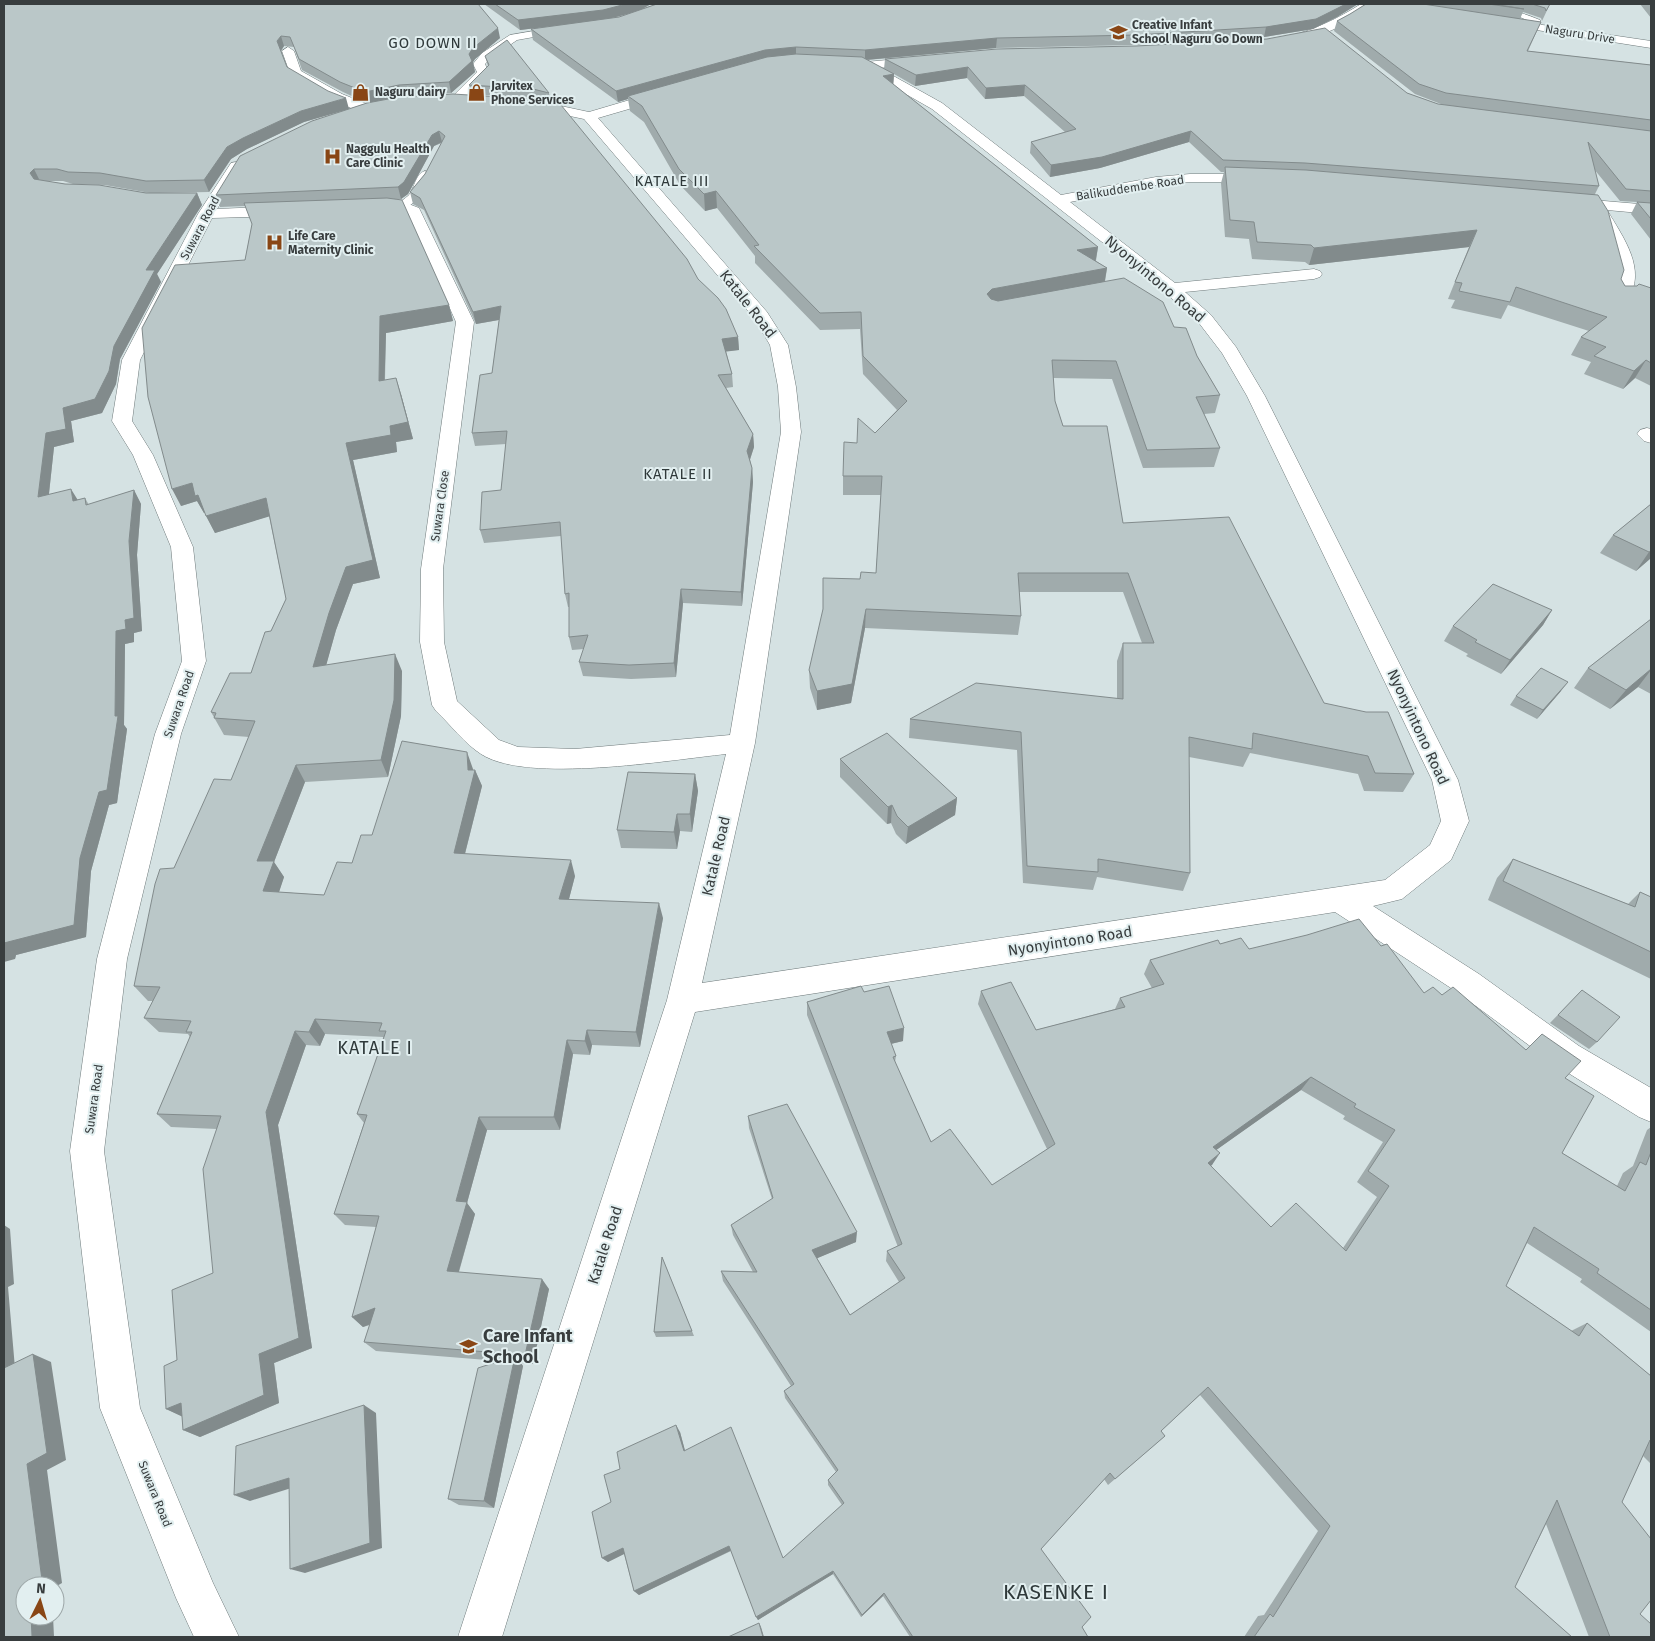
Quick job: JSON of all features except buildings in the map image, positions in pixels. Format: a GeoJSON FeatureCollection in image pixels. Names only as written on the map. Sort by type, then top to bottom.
{"type":"FeatureCollection","features":[{"type":"Feature","properties":{"kind":"street"},"geometry":{"type":"LineString","coordinates":[[1282,40],[1304,38],[1323,31],[1368,4]]}},
{"type":"Feature","properties":{"kind":"street","name":"Naguru Drive"},"geometry":{"type":"LineString","coordinates":[[1448,13],[1651,45]]}},
{"type":"Feature","properties":{"kind":"street"},"geometry":{"type":"LineString","coordinates":[[456,98],[482,72],[479,64],[486,56],[514,37],[585,26]]}},
{"type":"Feature","properties":{"kind":"street"},"geometry":{"type":"LineString","coordinates":[[1323,31],[1337,42]]}},
{"type":"Feature","properties":{"kind":"street"},"geometry":{"type":"LineString","coordinates":[[280,48],[295,73],[320,88],[367,109]]}},
{"type":"Feature","properties":{"kind":"street"},"geometry":{"type":"LineString","coordinates":[[828,64],[865,66],[930,60]]}},
{"type":"Feature","properties":{"kind":"street","name":"Nyonyintono Road"},"geometry":{"type":"LineString","coordinates":[[683,1000],[1392,891],[1441,852],[1455,821],[1445,780],[1256,396],[1230,352],[1205,319],[1159,284],[1058,200],[937,106],[865,66]]}},
{"type":"Feature","properties":{"kind":"street"},"geometry":{"type":"LineString","coordinates":[[429,100],[456,98],[496,100],[535,104],[589,116],[672,92]]}},
{"type":"Feature","properties":{"kind":"street"},"geometry":{"type":"LineString","coordinates":[[329,121],[367,109],[393,104]]}},
{"type":"Feature","properties":{"kind":"street","name":"Katale Road"},"geometry":{"type":"LineString","coordinates":[[480,1637],[683,1000],[742,742],[791,432],[787,387],[779,345],[761,316],[589,116]]}},
{"type":"Feature","properties":{"kind":"street","name":"Suwara Road"},"geometry":{"type":"LineString","coordinates":[[218,1637],[198,1598],[120,1408],[87,1151],[112,959],[168,734],[194,661],[182,547],[143,455],[122,421],[131,360],[206,203],[238,163],[253,154]]}},
{"type":"Feature","properties":{"kind":"street","name":"Balikuddembe Road"},"geometry":{"type":"LineString","coordinates":[[1058,200],[1120,187],[1190,178],[1277,179]]}},
{"type":"Feature","properties":{"kind":"street"},"geometry":{"type":"LineString","coordinates":[[1557,202],[1651,209]]}},
{"type":"Feature","properties":{"kind":"street"},"geometry":{"type":"LineString","coordinates":[[206,203],[304,210]]}},
{"type":"Feature","properties":{"kind":"street"},"geometry":{"type":"LineString","coordinates":[[353,208],[401,206]]}},
{"type":"Feature","properties":{"kind":"street","name":"Suwara Close"},"geometry":{"type":"LineString","coordinates":[[401,206],[414,211],[465,322],[432,568],[432,642],[445,705],[490,747],[516,757],[575,759],[742,742]]}},
{"type":"Feature","properties":{"kind":"street"},"geometry":{"type":"LineString","coordinates":[[1597,206],[1618,246],[1628,271],[1627,281],[1621,297]]}},
{"type":"Feature","properties":{"kind":"street"},"geometry":{"type":"LineString","coordinates":[[1159,284],[1314,274]]}},
{"type":"Feature","properties":{"kind":"street"},"geometry":{"type":"LineString","coordinates":[[1339,899],[1468,983],[1568,1056],[1651,1106]]}},
{"type":"Feature","properties":{"kind":"lane"},"geometry":{"type":"LineString","coordinates":[[1457,4],[1522,15],[1537,22],[1537,27]]}},
{"type":"Feature","properties":{"kind":"lane"},"geometry":{"type":"LineString","coordinates":[[401,206],[413,197],[431,164]]}},
{"type":"Feature","properties":{"kind":"place","name":"Creative Infant School Naguru Go Down"},"geometry":{"type":"Point","coordinates":[1118,32]}},
{"type":"Feature","properties":{"kind":"place","name":"Naguru dairy"},"geometry":{"type":"Point","coordinates":[361,92]}},
{"type":"Feature","properties":{"kind":"place","name":"Jarvitex Phone Services"},"geometry":{"type":"Point","coordinates":[477,93]}},
{"type":"Feature","properties":{"kind":"place","name":"Naggulu Health Care Clinic"},"geometry":{"type":"Point","coordinates":[332,156]}},
{"type":"Feature","properties":{"kind":"place","name":"Life Care Maternity Clinic"},"geometry":{"type":"Point","coordinates":[274,243]}},
{"type":"Feature","properties":{"kind":"place","name":"Care Infant School"},"geometry":{"type":"Point","coordinates":[469,1346]}},
{"type":"Feature","properties":{"kind":"district","name":"GO DOWN II"},"geometry":{"type":"Point","coordinates":[433,43]}},
{"type":"Feature","properties":{"kind":"district","name":"KATALE III"},"geometry":{"type":"Point","coordinates":[672,181]}},
{"type":"Feature","properties":{"kind":"district","name":"KATALE II"},"geometry":{"type":"Point","coordinates":[678,474]}},
{"type":"Feature","properties":{"kind":"district","name":"KATALE I"},"geometry":{"type":"Point","coordinates":[375,1048]}},
{"type":"Feature","properties":{"kind":"district","name":"KASENKE I"},"geometry":{"type":"Point","coordinates":[1056,1592]}}]}
